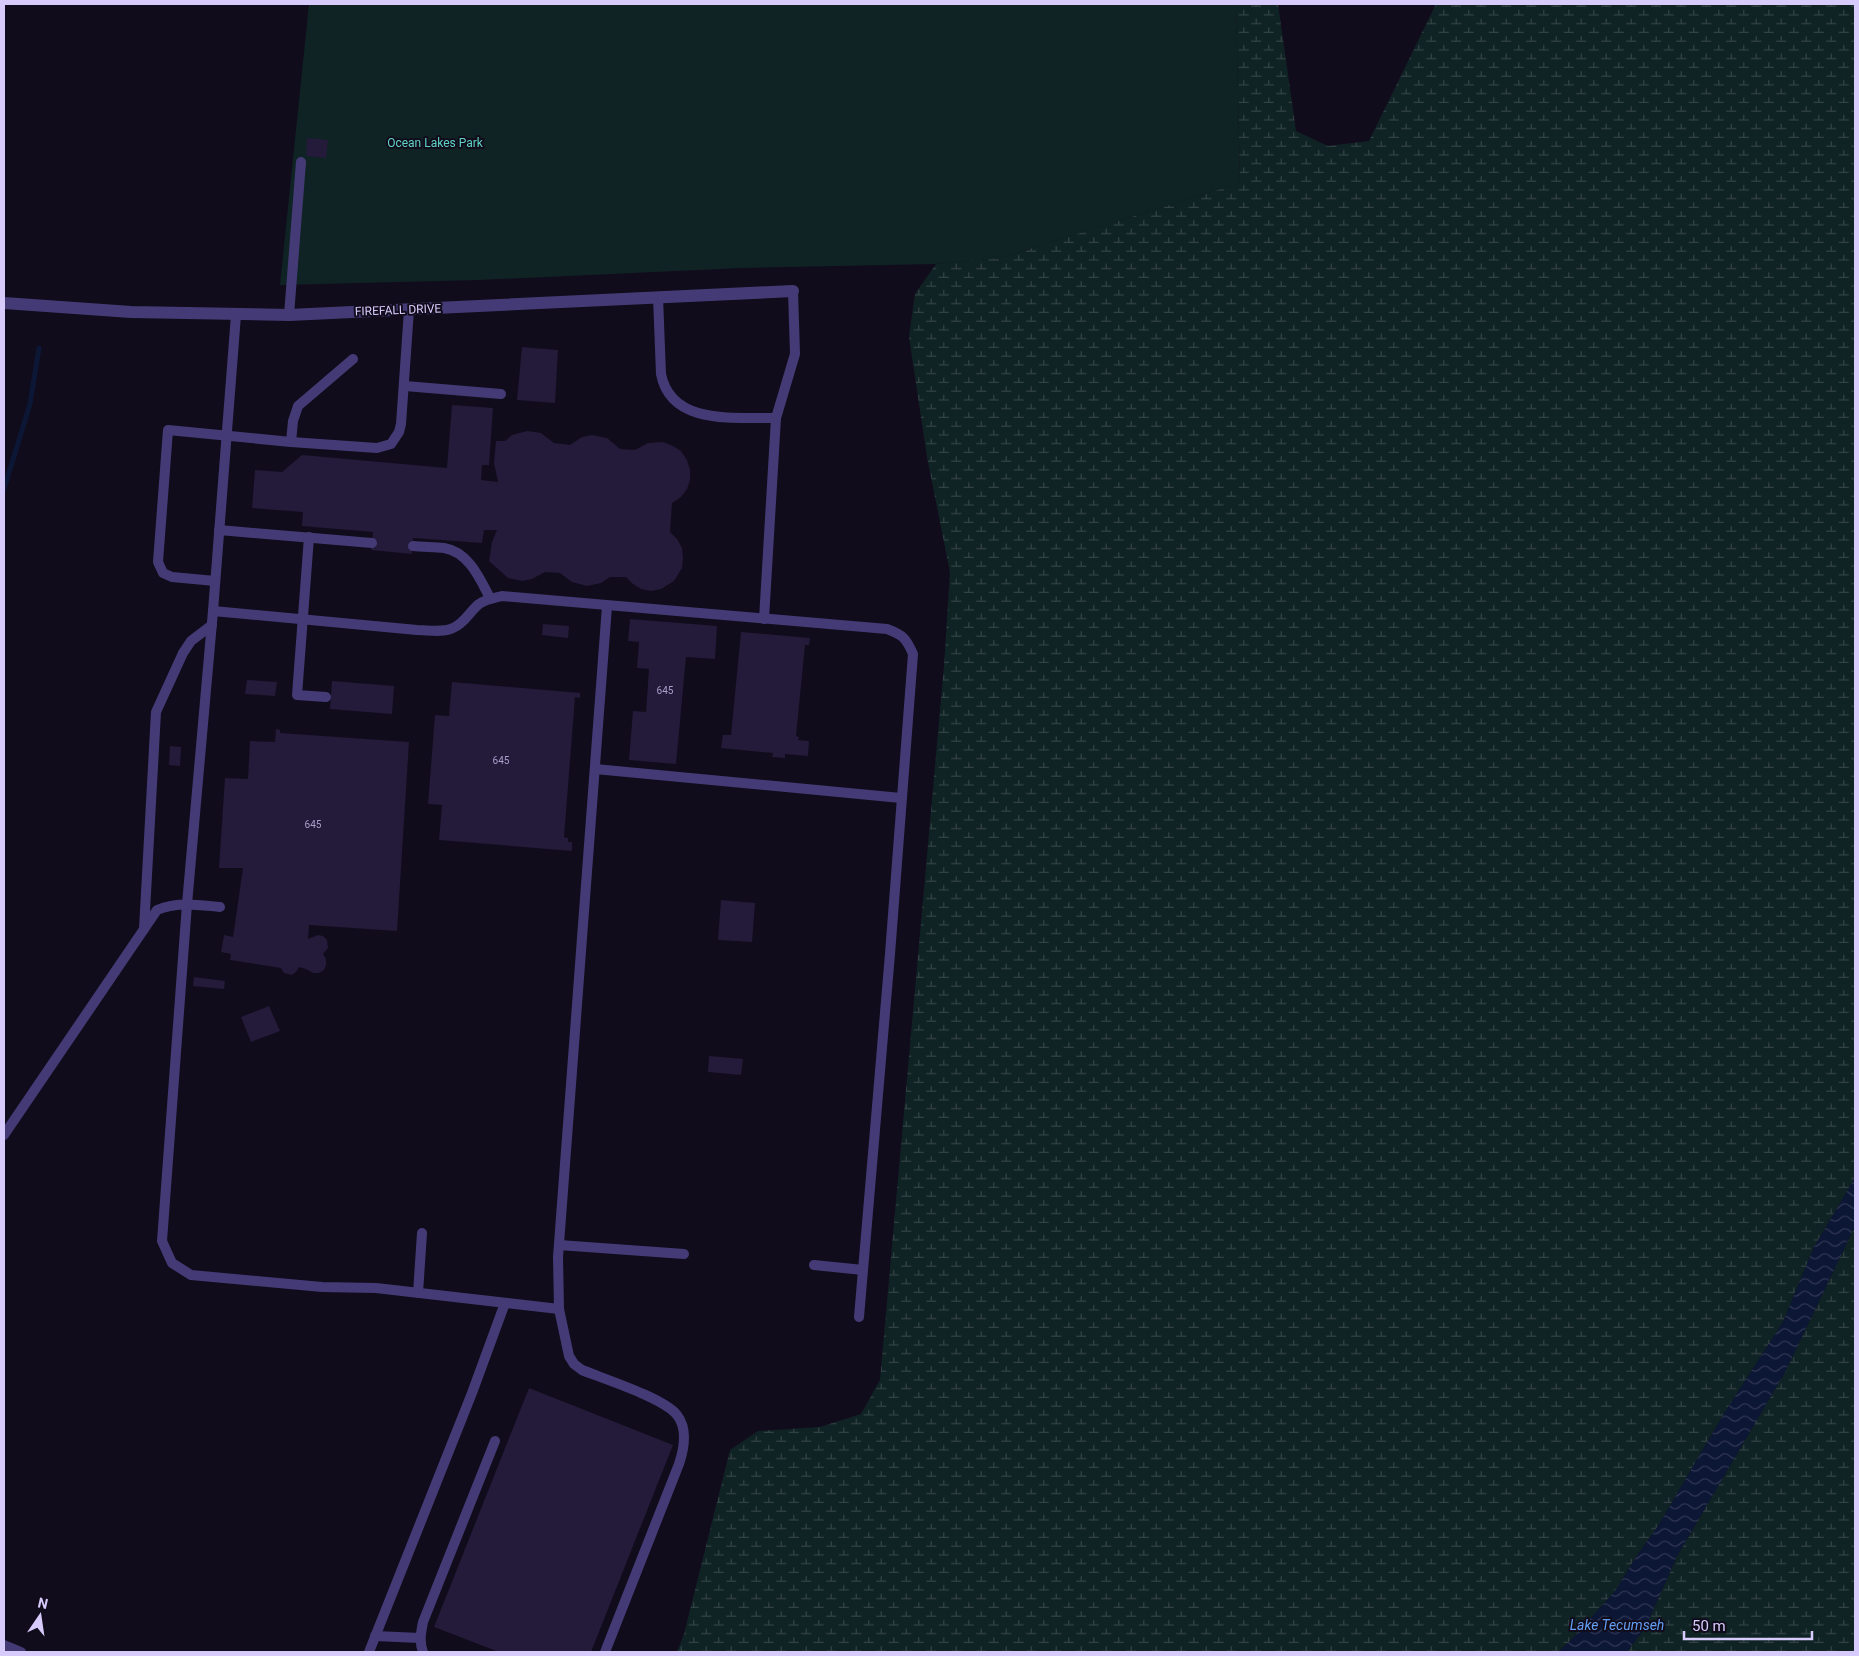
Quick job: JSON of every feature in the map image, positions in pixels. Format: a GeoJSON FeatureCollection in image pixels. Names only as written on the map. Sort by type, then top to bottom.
{"type":"FeatureCollection","features":[{"type":"Feature","properties":{"kind":"street","name":"FIREFALL DRIVE"},"geometry":{"type":"LineString","coordinates":[[4,303],[131,312],[289,315],[793,291]]}},
{"type":"Feature","properties":{"kind":"lane"},"geometry":{"type":"LineString","coordinates":[[289,315],[301,162]]}},
{"type":"Feature","properties":{"kind":"lane"},"geometry":{"type":"LineString","coordinates":[[764,619],[776,418],[795,354],[793,291]]}},
{"type":"Feature","properties":{"kind":"lane"},"geometry":{"type":"LineString","coordinates":[[658,297],[661,374],[664,386],[670,397],[691,412],[730,417],[776,418]]}},
{"type":"Feature","properties":{"kind":"lane"},"geometry":{"type":"LineString","coordinates":[[215,581],[172,577],[163,573],[158,562],[168,430],[377,448],[391,444],[399,432],[405,386],[409,310]]}},
{"type":"Feature","properties":{"kind":"lane"},"geometry":{"type":"LineString","coordinates":[[236,315],[212,625],[187,904],[162,1241],[172,1263],[191,1275],[322,1287],[355,1286],[559,1309]]}},
{"type":"Feature","properties":{"kind":"lane"},"geometry":{"type":"LineString","coordinates":[[291,442],[293,421],[298,406],[353,359]]}},
{"type":"Feature","properties":{"kind":"lane"},"geometry":{"type":"LineString","coordinates":[[405,386],[501,394]]}},
{"type":"Feature","properties":{"kind":"lane"},"geometry":{"type":"LineString","coordinates":[[219,530],[372,543]]}},
{"type":"Feature","properties":{"kind":"lane"},"geometry":{"type":"LineString","coordinates":[[309,537],[297,695],[326,697]]}},
{"type":"Feature","properties":{"kind":"lane"},"geometry":{"type":"LineString","coordinates":[[412,546],[446,548],[456,552],[475,570],[490,598]]}},
{"type":"Feature","properties":{"kind":"lane"},"geometry":{"type":"LineString","coordinates":[[213,611],[417,630],[452,629],[462,622],[478,604],[490,598],[502,596],[887,629],[899,633],[907,641],[912,654],[902,798],[858,1317]]}},
{"type":"Feature","properties":{"kind":"lane"},"geometry":{"type":"LineString","coordinates":[[606,1652],[679,1464],[683,1451],[684,1432],[677,1415],[658,1401],[582,1370],[574,1364],[569,1356],[559,1309],[559,1245],[607,606]]}},
{"type":"Feature","properties":{"kind":"lane"},"geometry":{"type":"LineString","coordinates":[[144,929],[152,752],[156,712],[182,653],[191,641],[212,625]]}},
{"type":"Feature","properties":{"kind":"lane"},"geometry":{"type":"LineString","coordinates":[[595,769],[902,798]]}},
{"type":"Feature","properties":{"kind":"lane"},"geometry":{"type":"LineString","coordinates":[[4,1135],[157,910],[168,905],[187,904],[220,907]]}},
{"type":"Feature","properties":{"kind":"lane"},"geometry":{"type":"LineString","coordinates":[[418,1293],[422,1233]]}},
{"type":"Feature","properties":{"kind":"lane"},"geometry":{"type":"LineString","coordinates":[[559,1245],[684,1254]]}},
{"type":"Feature","properties":{"kind":"lane"},"geometry":{"type":"LineString","coordinates":[[814,1265],[863,1270]]}},
{"type":"Feature","properties":{"kind":"lane"},"geometry":{"type":"LineString","coordinates":[[369,1652],[472,1393],[505,1303]]}},
{"type":"Feature","properties":{"kind":"lane"},"geometry":{"type":"LineString","coordinates":[[423,1652],[420,1647],[420,1638],[423,1622],[495,1442]]}},
{"type":"Feature","properties":{"kind":"lane"},"geometry":{"type":"LineString","coordinates":[[375,1636],[420,1638]]}},
{"type":"Feature","properties":{"kind":"lane"},"geometry":{"type":"LineString","coordinates":[[4,1646],[21,1652]]}},
{"type":"Feature","properties":{"kind":"green space","name":"Ocean Lakes Park"},"geometry":{"type":"Polygon","coordinates":[[[309,4],[1236,4],[1240,183],[1000,258],[936,264],[741,268],[478,280],[280,285],[309,4]]]}},
{"type":"Feature","properties":{"kind":"green space"},"geometry":{"type":"Polygon","coordinates":[[[1236,4],[1278,4],[1296,131],[1328,146],[1369,141],[1436,4],[1855,4],[1855,1178],[1814,1247],[1783,1322],[1725,1412],[1658,1526],[1616,1590],[1558,1652],[677,1652],[684,1634],[730,1450],[758,1431],[820,1427],[861,1414],[880,1380],[944,666],[950,572],[927,457],[909,337],[915,294],[936,264],[1000,258],[1240,183],[1236,4]]]}},
{"type":"Feature","properties":{"kind":"green space"},"geometry":{"type":"Polygon","coordinates":[[[1855,1226],[1855,1650],[1852,1652],[1627,1652],[1646,1626],[1677,1556],[1785,1372],[1855,1226]]]}},
{"type":"Feature","properties":{"kind":"water","name":"Lake Tecumseh"},"geometry":{"type":"Polygon","coordinates":[[[1855,1178],[1855,1226],[1785,1372],[1677,1556],[1646,1626],[1627,1652],[1558,1652],[1616,1590],[1658,1526],[1725,1412],[1783,1322],[1814,1247],[1855,1178]]]}},
{"type":"Feature","properties":{"kind":"building"},"geometry":{"type":"Polygon","coordinates":[[[307,138],[328,140],[326,158],[306,156],[307,138]]]}},
{"type":"Feature","properties":{"kind":"building"},"geometry":{"type":"Polygon","coordinates":[[[522,347],[558,350],[555,403],[517,400],[522,347]]]}},
{"type":"Feature","properties":{"kind":"building"},"geometry":{"type":"Polygon","coordinates":[[[452,405],[493,408],[489,465],[482,465],[481,480],[498,482],[494,463],[496,441],[505,441],[512,435],[527,431],[541,433],[554,443],[570,445],[582,437],[592,435],[607,438],[620,449],[635,450],[648,443],[663,442],[681,451],[687,460],[690,480],[687,489],[681,497],[672,503],[670,532],[682,548],[683,558],[682,568],[674,581],[661,589],[651,591],[641,589],[626,577],[610,577],[601,583],[587,586],[572,582],[560,573],[545,572],[532,579],[522,581],[508,578],[489,561],[492,542],[497,530],[484,530],[482,543],[413,538],[412,554],[371,550],[373,532],[302,526],[303,512],[252,508],[255,470],[282,472],[302,455],[447,468],[452,405]]]}},
{"type":"Feature","properties":{"kind":"building"},"geometry":{"type":"Polygon","coordinates":[[[630,619],[717,626],[715,659],[686,657],[676,764],[629,760],[633,711],[646,712],[649,669],[637,668],[639,642],[628,641],[630,619]]]}},
{"type":"Feature","properties":{"kind":"building"},"geometry":{"type":"Polygon","coordinates":[[[543,624],[569,626],[568,638],[542,635],[543,624]]]}},
{"type":"Feature","properties":{"kind":"building"},"geometry":{"type":"Polygon","coordinates":[[[741,632],[810,638],[809,645],[805,645],[796,736],[799,737],[798,740],[809,741],[808,756],[785,754],[785,758],[772,757],[773,753],[721,748],[723,735],[731,735],[741,632]]]}},
{"type":"Feature","properties":{"kind":"building"},"geometry":{"type":"Polygon","coordinates":[[[247,680],[277,682],[275,696],[245,694],[247,680]]]}},
{"type":"Feature","properties":{"kind":"building"},"geometry":{"type":"Polygon","coordinates":[[[332,681],[394,686],[392,714],[330,709],[332,681]]]}},
{"type":"Feature","properties":{"kind":"building"},"geometry":{"type":"Polygon","coordinates":[[[452,682],[580,693],[580,698],[575,697],[564,837],[568,838],[568,842],[572,842],[572,851],[439,840],[442,805],[428,804],[435,715],[449,716],[452,682]]]}},
{"type":"Feature","properties":{"kind":"building"},"geometry":{"type":"Polygon","coordinates":[[[276,729],[280,730],[280,733],[409,742],[397,931],[309,925],[308,939],[318,935],[323,936],[327,940],[328,948],[323,954],[326,959],[326,965],[324,970],[319,973],[313,973],[299,967],[292,975],[284,973],[281,968],[230,960],[231,954],[221,952],[224,935],[233,937],[243,868],[219,868],[225,778],[248,779],[250,741],[275,742],[276,729]]]}},
{"type":"Feature","properties":{"kind":"building"},"geometry":{"type":"Polygon","coordinates":[[[170,746],[181,747],[180,766],[169,765],[170,746]]]}},
{"type":"Feature","properties":{"kind":"building"},"geometry":{"type":"Polygon","coordinates":[[[721,900],[755,903],[752,942],[718,940],[721,900]]]}},
{"type":"Feature","properties":{"kind":"building"},"geometry":{"type":"Polygon","coordinates":[[[194,977],[225,981],[224,989],[193,986],[194,977]]]}},
{"type":"Feature","properties":{"kind":"building"},"geometry":{"type":"Polygon","coordinates":[[[269,1006],[280,1031],[251,1042],[241,1017],[269,1006]]]}},
{"type":"Feature","properties":{"kind":"building"},"geometry":{"type":"Polygon","coordinates":[[[709,1056],[743,1059],[741,1075],[708,1072],[709,1056]]]}},
{"type":"Feature","properties":{"kind":"building"},"geometry":{"type":"Polygon","coordinates":[[[529,1388],[673,1445],[591,1652],[499,1652],[434,1627],[529,1388]]]}},
{"type":"Feature","properties":{"kind":"waterway"},"geometry":{"type":"LineString","coordinates":[[4,489],[30,404],[39,348]]}}]}
